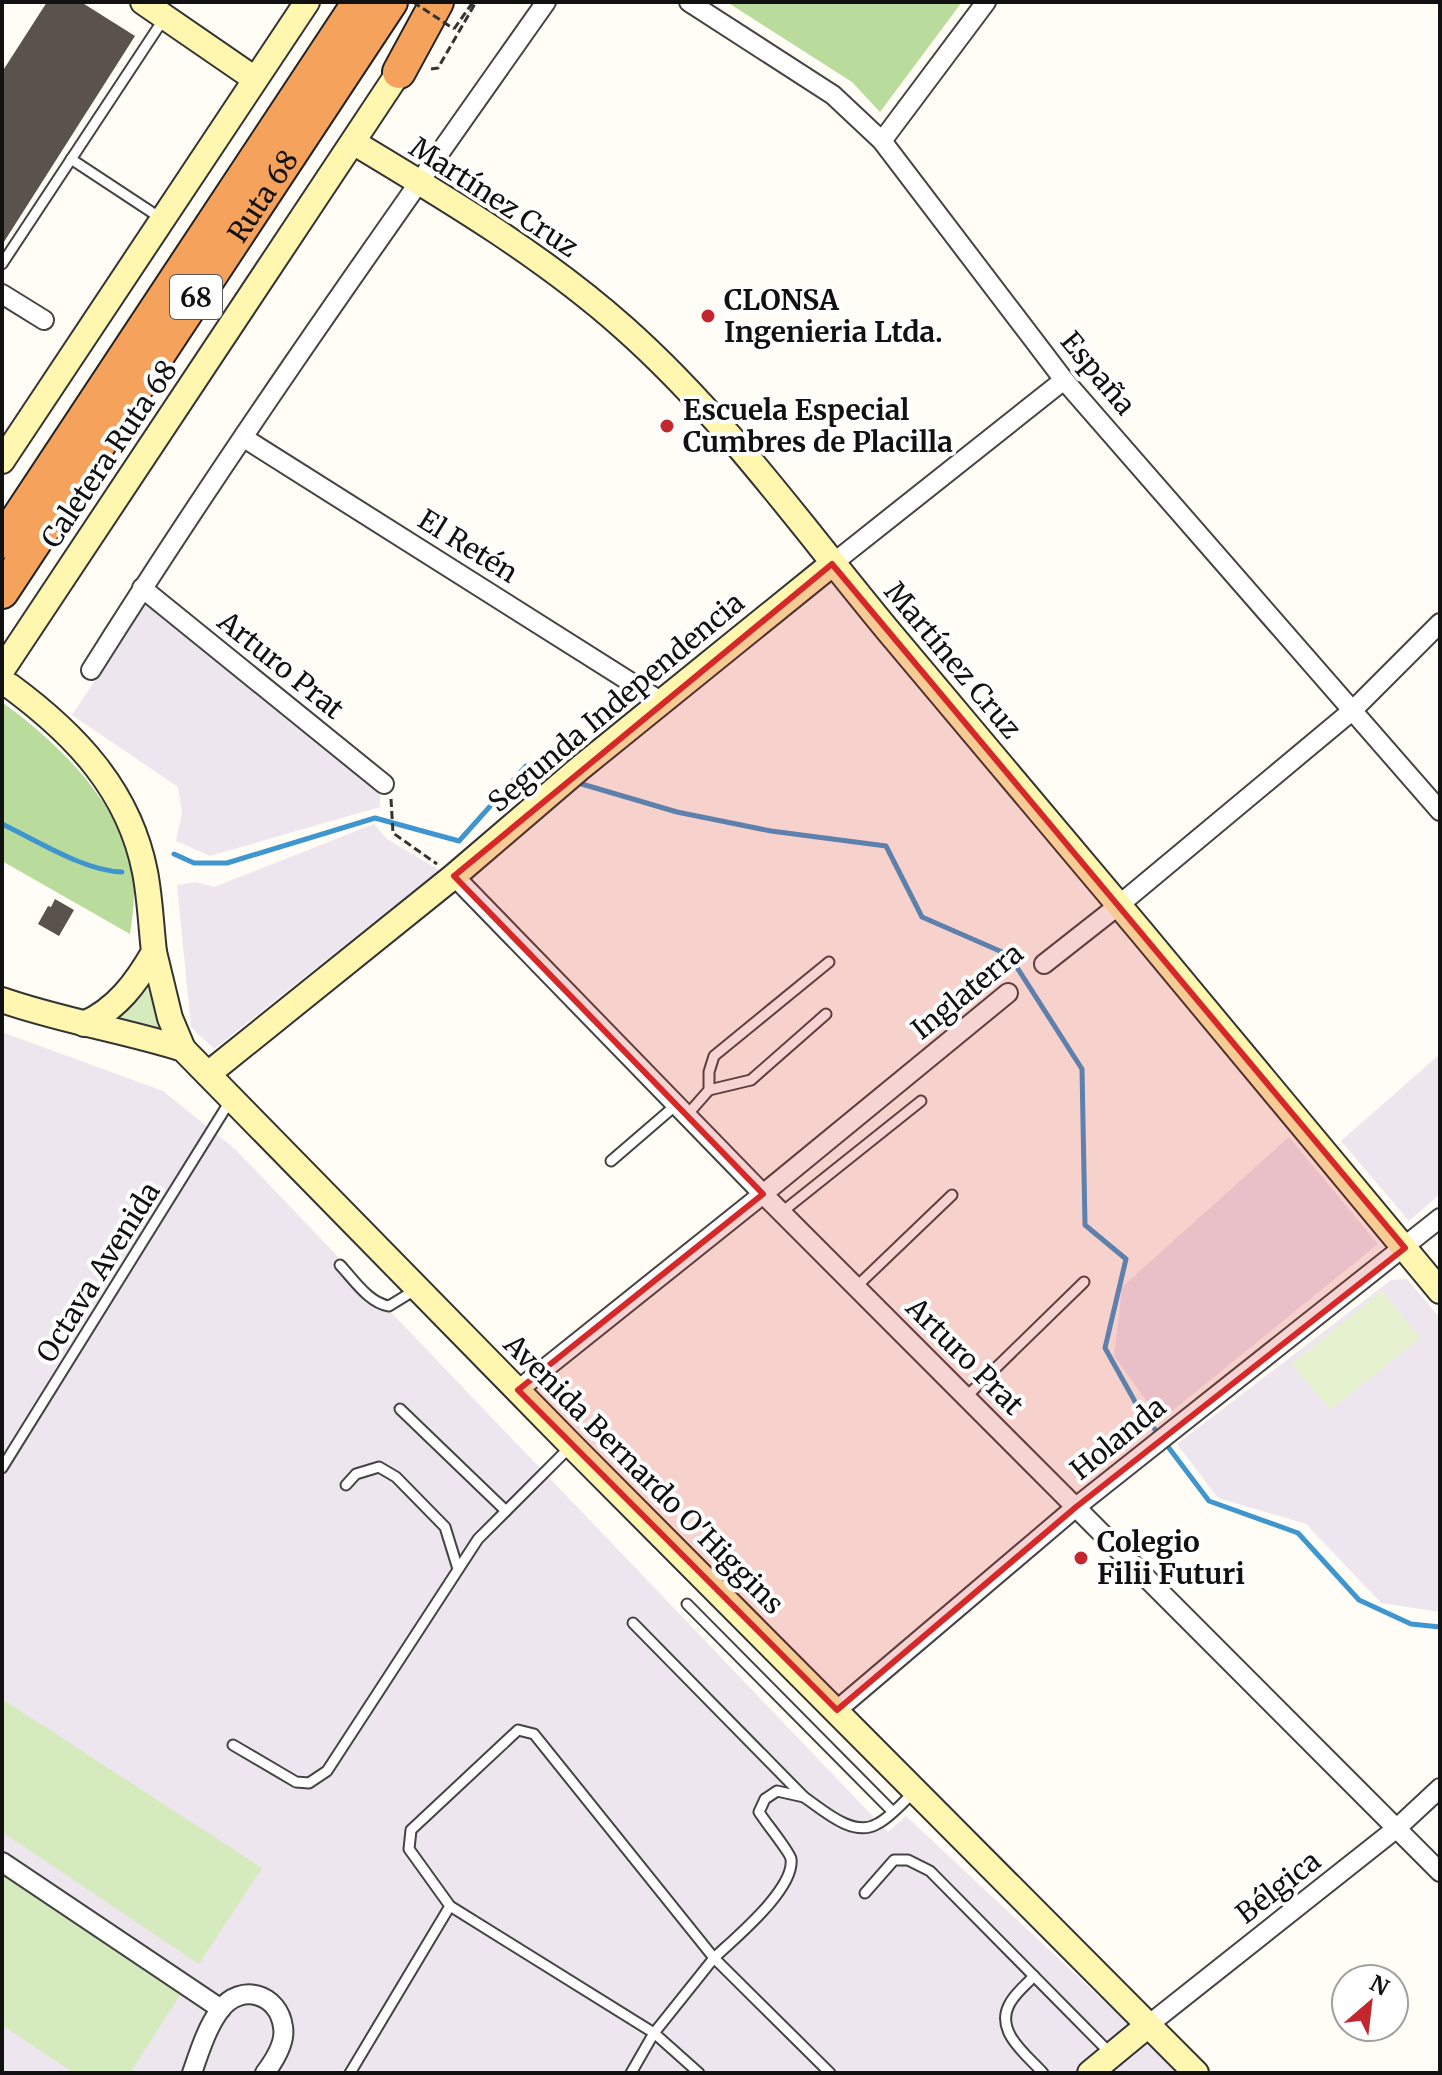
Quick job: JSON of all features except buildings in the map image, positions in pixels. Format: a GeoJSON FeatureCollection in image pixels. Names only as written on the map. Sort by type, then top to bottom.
{"type":"FeatureCollection","features":[{"type":"Feature","properties":{"kind":"highway","name":"Ruta 68"},"geometry":{"type":"LineString","coordinates":[[2,542],[359,2]]}},
{"type":"Feature","properties":{"kind":"highway","name":"Ruta 68"},"geometry":{"type":"LineString","coordinates":[[2,592],[391,2]]}},
{"type":"Feature","properties":{"kind":"highway"},"geometry":{"type":"LineString","coordinates":[[399,72],[437,2]]}},
{"type":"Feature","properties":{"kind":"street"},"geometry":{"type":"LineString","coordinates":[[143,2],[255,79]]}},
{"type":"Feature","properties":{"kind":"street"},"geometry":{"type":"LineString","coordinates":[[2,461],[307,2]]}},
{"type":"Feature","properties":{"kind":"street"},"geometry":{"type":"LineString","coordinates":[[91,670],[142,588],[244,438],[546,2]]}},
{"type":"Feature","properties":{"kind":"street","name":"España"},"geometry":{"type":"LineString","coordinates":[[689,2],[833,95],[882,141],[1064,380],[1440,811]]}},
{"type":"Feature","properties":{"kind":"street"},"geometry":{"type":"LineString","coordinates":[[882,141],[986,2]]}},
{"type":"Feature","properties":{"kind":"street","name":"Caletera Ruta 68"},"geometry":{"type":"LineString","coordinates":[[6,678],[399,72]]}},
{"type":"Feature","properties":{"kind":"street","name":"Martínez Cruz"},"geometry":{"type":"LineString","coordinates":[[353,142],[542,263],[591,300],[657,357],[733,437],[832,564],[1440,1291]]}},
{"type":"Feature","properties":{"kind":"street"},"geometry":{"type":"LineString","coordinates":[[2,294],[44,320]]}},
{"type":"Feature","properties":{"kind":"street","name":"Segunda Independencia"},"geometry":{"type":"LineString","coordinates":[[208,1074],[454,876],[580,768],[1064,380]]}},
{"type":"Feature","properties":{"kind":"street","name":"El Retén"},"geometry":{"type":"LineString","coordinates":[[244,438],[662,702]]}},
{"type":"Feature","properties":{"kind":"street","name":"Arturo Prat"},"geometry":{"type":"LineString","coordinates":[[142,588],[384,784]]}},
{"type":"Feature","properties":{"kind":"street","name":"Inglaterra"},"geometry":{"type":"LineString","coordinates":[[1044,964],[1353,710],[1440,623]]}},
{"type":"Feature","properties":{"kind":"street"},"geometry":{"type":"LineString","coordinates":[[6,678],[90,756],[119,799],[139,847],[145,872],[154,952],[170,1018],[183,1049]]}},
{"type":"Feature","properties":{"kind":"street","name":"Arturo Prat"},"geometry":{"type":"LineString","coordinates":[[454,876],[763,1194],[1440,1872]]}},
{"type":"Feature","properties":{"kind":"street"},"geometry":{"type":"LineString","coordinates":[[84,1024],[104,1015],[120,1001],[154,952]]}},
{"type":"Feature","properties":{"kind":"street","name":"Inglaterra"},"geometry":{"type":"LineString","coordinates":[[518,1390],[1008,993]]}},
{"type":"Feature","properties":{"kind":"street","name":"Avenida Bernardo O'Higgins"},"geometry":{"type":"LineString","coordinates":[[2,1000],[183,1049],[572,1446],[1196,2073]]}},
{"type":"Feature","properties":{"kind":"street","name":"Holanda"},"geometry":{"type":"LineString","coordinates":[[837,1710],[1076,1507],[1440,1218]]}},
{"type":"Feature","properties":{"kind":"street","name":"Bélgica"},"geometry":{"type":"LineString","coordinates":[[1147,2026],[1397,1828],[1440,1788]]}},
{"type":"Feature","properties":{"kind":"street"},"geometry":{"type":"LineString","coordinates":[[2,1862],[221,2009]]}},
{"type":"Feature","properties":{"kind":"street"},"geometry":{"type":"LineString","coordinates":[[192,2073],[221,2009],[237,1996],[254,1993],[271,2001],[283,2026],[283,2040],[265,2073]]}},
{"type":"Feature","properties":{"kind":"street"},"geometry":{"type":"LineString","coordinates":[[1090,2073],[1147,2026]]}},
{"type":"Feature","properties":{"kind":"lane"},"geometry":{"type":"LineString","coordinates":[[2,264],[165,17]]}},
{"type":"Feature","properties":{"kind":"lane"},"geometry":{"type":"LineString","coordinates":[[71,159],[162,219]]}},
{"type":"Feature","properties":{"kind":"lane"},"geometry":{"type":"LineString","coordinates":[[709,1090],[709,1072],[714,1056],[829,962]]}},
{"type":"Feature","properties":{"kind":"lane"},"geometry":{"type":"LineString","coordinates":[[611,1161],[709,1090],[751,1080],[826,1014]]}},
{"type":"Feature","properties":{"kind":"lane","name":"Octava Avenida"},"geometry":{"type":"LineString","coordinates":[[2,1468],[232,1098]]}},
{"type":"Feature","properties":{"kind":"lane"},"geometry":{"type":"LineString","coordinates":[[782,1212],[921,1101]]}},
{"type":"Feature","properties":{"kind":"lane"},"geometry":{"type":"LineString","coordinates":[[856,1287],[952,1195]]}},
{"type":"Feature","properties":{"kind":"lane"},"geometry":{"type":"LineString","coordinates":[[340,1265],[374,1301],[382,1305],[389,1306],[418,1288]]}},
{"type":"Feature","properties":{"kind":"lane"},"geometry":{"type":"LineString","coordinates":[[966,1397],[1084,1282]]}},
{"type":"Feature","properties":{"kind":"lane"},"geometry":{"type":"LineString","coordinates":[[400,1409],[506,1511]]}},
{"type":"Feature","properties":{"kind":"lane"},"geometry":{"type":"LineString","coordinates":[[233,1745],[296,1782],[309,1783],[327,1771],[478,1539],[572,1446]]}},
{"type":"Feature","properties":{"kind":"lane"},"geometry":{"type":"LineString","coordinates":[[346,1485],[356,1474],[379,1467],[396,1477],[445,1527],[458,1569]]}},
{"type":"Feature","properties":{"kind":"lane"},"geometry":{"type":"LineString","coordinates":[[687,1604],[892,1811]]}},
{"type":"Feature","properties":{"kind":"lane"},"geometry":{"type":"LineString","coordinates":[[633,1623],[804,1797],[836,1819],[859,1829],[876,1825],[915,1791]]}},
{"type":"Feature","properties":{"kind":"lane"},"geometry":{"type":"LineString","coordinates":[[699,2073],[654,2033],[450,1906],[409,1849],[411,1830],[518,1730],[534,1734],[714,1958],[830,2073]]}},
{"type":"Feature","properties":{"kind":"lane"},"geometry":{"type":"LineString","coordinates":[[631,2073],[654,2033],[714,1958],[774,1899],[787,1878],[792,1861],[759,1812],[765,1799],[777,1791],[804,1797]]}},
{"type":"Feature","properties":{"kind":"lane"},"geometry":{"type":"LineString","coordinates":[[865,1893],[894,1860],[908,1860],[930,1871],[1112,2055]]}},
{"type":"Feature","properties":{"kind":"lane"},"geometry":{"type":"LineString","coordinates":[[350,2073],[450,1906]]}},
{"type":"Feature","properties":{"kind":"lane"},"geometry":{"type":"LineString","coordinates":[[1034,1976],[1009,2003],[1004,2018],[1010,2037],[1043,2073]]}},
{"type":"Feature","properties":{"kind":"path"},"geometry":{"type":"LineString","coordinates":[[413,2],[454,29],[474,2]]}},
{"type":"Feature","properties":{"kind":"path"},"geometry":{"type":"LineString","coordinates":[[399,72],[438,68],[474,2]]}},
{"type":"Feature","properties":{"kind":"path"},"geometry":{"type":"LineString","coordinates":[[393,803],[393,833],[454,876]]}},
{"type":"Feature","properties":{"kind":"highlighted area"},"geometry":{"type":"Polygon","coordinates":[[[832,564],[1405,1248],[1076,1507],[837,1710],[518,1390],[763,1194],[454,876],[832,564]]]}},
{"type":"Feature","properties":{"kind":"shaded area"},"geometry":{"type":"Polygon","coordinates":[[[147,602],[298,722],[380,793],[380,807],[210,856],[176,841],[182,813],[178,787],[72,715],[147,602]]]}},
{"type":"Feature","properties":{"kind":"shaded area"},"geometry":{"type":"Polygon","coordinates":[[[374,824],[387,839],[439,870],[214,1049],[191,1027],[177,885],[196,882],[214,887],[374,824]]]}},
{"type":"Feature","properties":{"kind":"shaded area"},"geometry":{"type":"Polygon","coordinates":[[[2,1032],[163,1091],[235,1149],[888,1832],[906,1816],[1181,2073],[2,2073],[2,1032]]]}},
{"type":"Feature","properties":{"kind":"shaded area"},"geometry":{"type":"Polygon","coordinates":[[[1440,1054],[1440,1194],[1409,1221],[1341,1141],[1440,1054]]]}},
{"type":"Feature","properties":{"kind":"shaded area"},"geometry":{"type":"Polygon","coordinates":[[[1289,1137],[1378,1244],[1161,1420],[1114,1356],[1122,1287],[1289,1137]]]}},
{"type":"Feature","properties":{"kind":"shaded area"},"geometry":{"type":"Polygon","coordinates":[[[1407,1279],[1440,1318],[1440,1612],[1381,1603],[1306,1524],[1218,1498],[1177,1444],[1391,1280],[1407,1279]]]}},
{"type":"Feature","properties":{"kind":"green space"},"geometry":{"type":"Polygon","coordinates":[[[727,2],[962,2],[880,112],[852,82],[727,2]]]}},
{"type":"Feature","properties":{"kind":"green space"},"geometry":{"type":"Polygon","coordinates":[[[2,702],[64,755],[100,798],[114,822],[132,872],[134,903],[130,934],[2,861],[2,702]]]}},
{"type":"Feature","properties":{"kind":"green space"},"geometry":{"type":"Polygon","coordinates":[[[149,987],[164,1032],[140,1023],[114,1019],[133,1005],[149,987]]]}},
{"type":"Feature","properties":{"kind":"green space"},"geometry":{"type":"Polygon","coordinates":[[[1382,1291],[1420,1338],[1330,1410],[1292,1364],[1382,1291]]]}},
{"type":"Feature","properties":{"kind":"green space"},"geometry":{"type":"Polygon","coordinates":[[[2,1699],[262,1868],[199,1964],[2,1832],[2,1699]]]}},
{"type":"Feature","properties":{"kind":"green space"},"geometry":{"type":"Polygon","coordinates":[[[2,1871],[184,1989],[130,2073],[74,2073],[2,2025],[2,1871]]]}},
{"type":"Feature","properties":{"kind":"waterway"},"geometry":{"type":"LineString","coordinates":[[174,854],[194,863],[227,863],[375,818],[459,841],[526,766],[558,776]]}},
{"type":"Feature","properties":{"kind":"waterway"},"geometry":{"type":"LineString","coordinates":[[575,782],[677,812],[771,831],[886,846],[922,917],[1009,955],[1082,1069],[1085,1225],[1126,1259],[1105,1348],[1138,1407],[1209,1501],[1298,1533],[1359,1600],[1411,1624],[1440,1627]]}},
{"type":"Feature","properties":{"kind":"waterway"},"geometry":{"type":"LineString","coordinates":[[2,824],[76,861],[122,872]]}},
{"type":"Feature","properties":{"kind":"place","name":"CLONSA Ingenieria Ltda."},"geometry":{"type":"Point","coordinates":[708,316]}},
{"type":"Feature","properties":{"kind":"place","name":"Escuela Especial Cumbres de Placilla"},"geometry":{"type":"Point","coordinates":[667,426]}},
{"type":"Feature","properties":{"kind":"place","name":"Colegio Filii Futuri"},"geometry":{"type":"Point","coordinates":[1081,1558]}}]}
